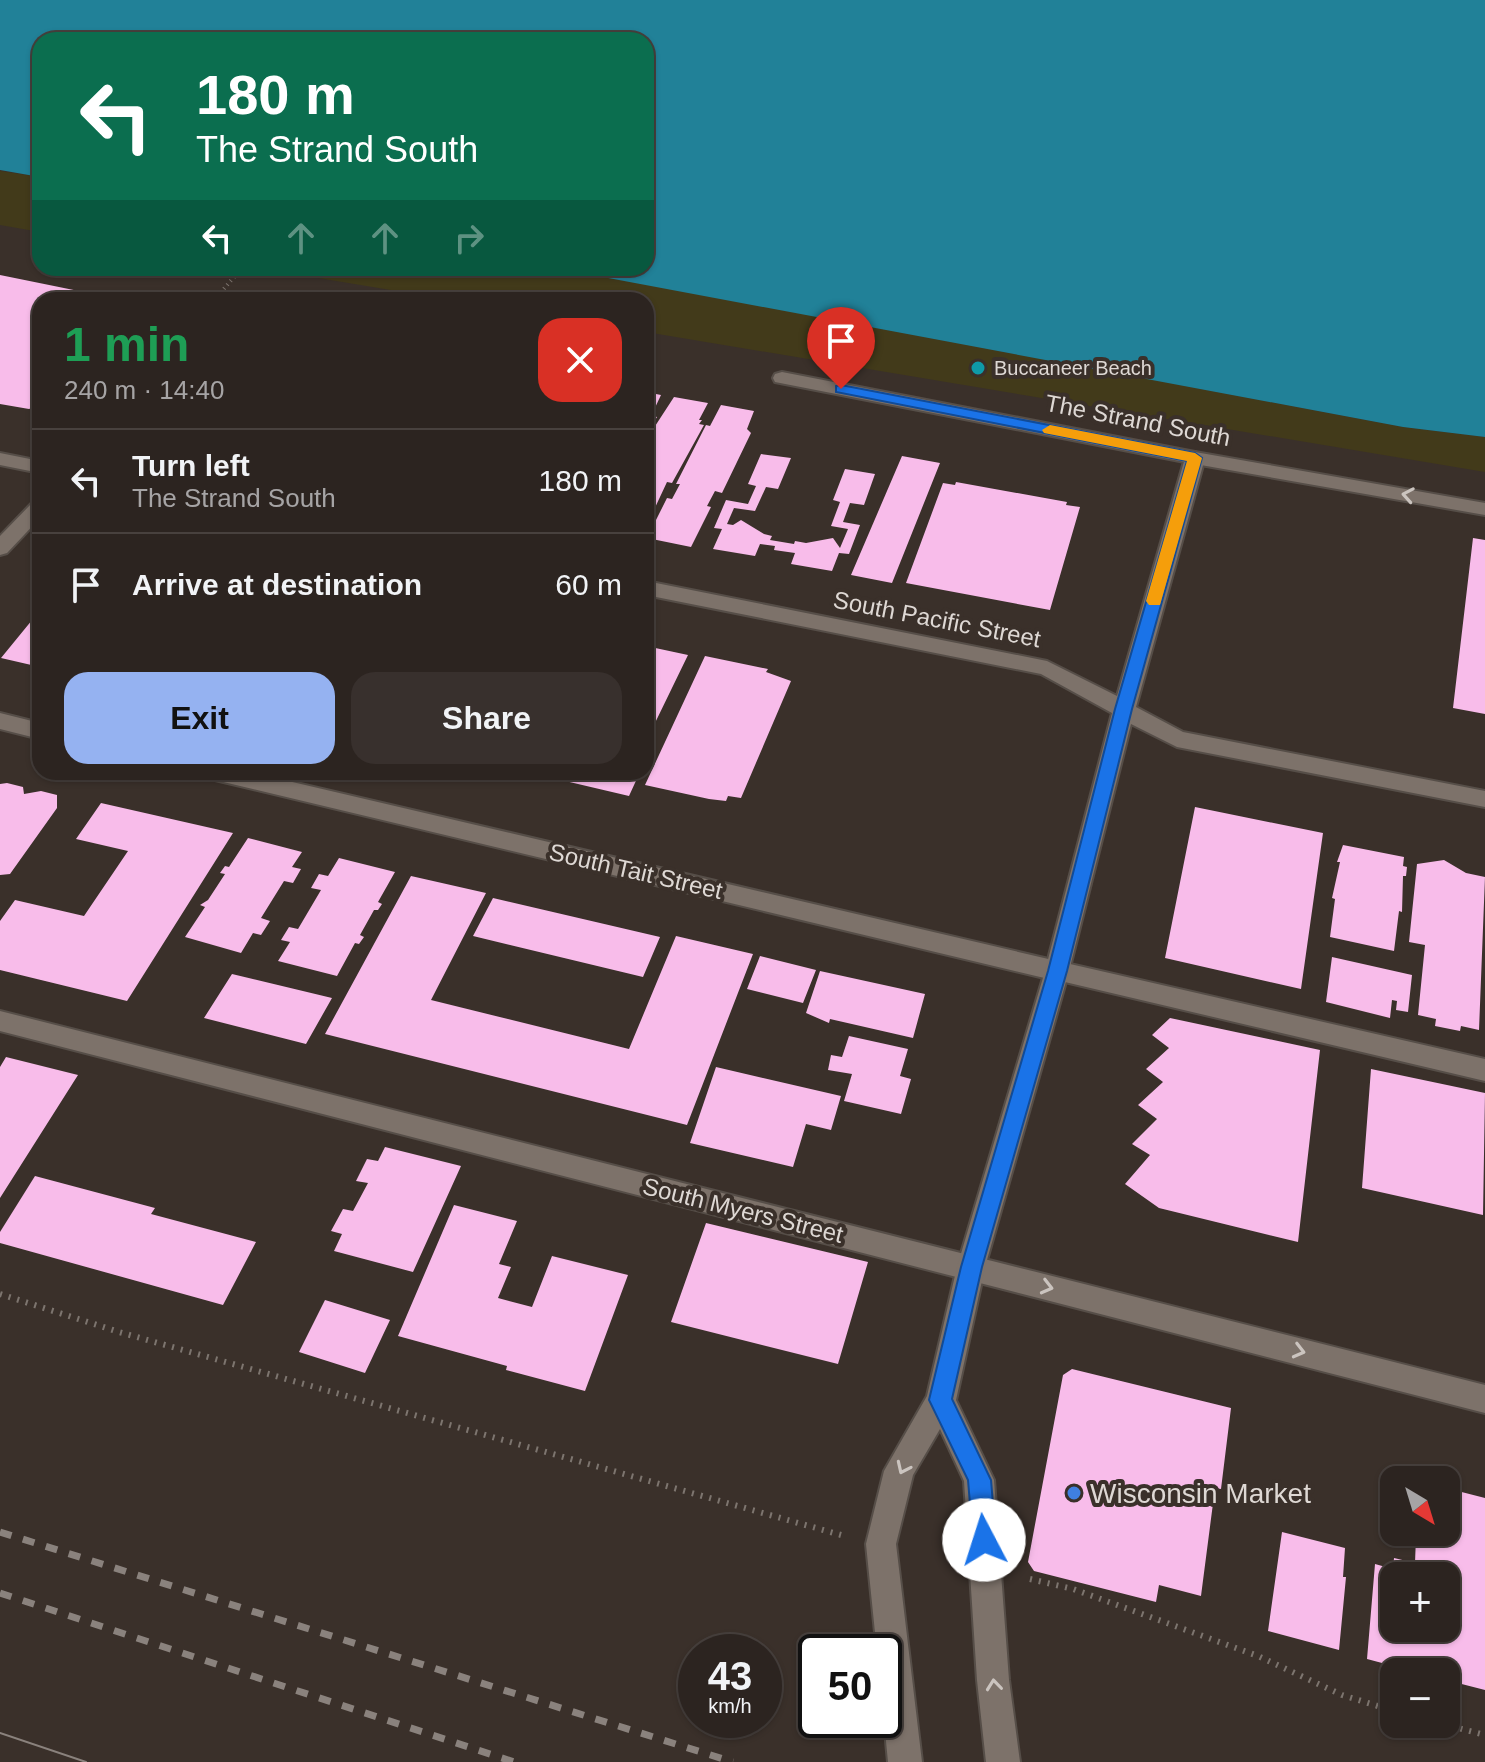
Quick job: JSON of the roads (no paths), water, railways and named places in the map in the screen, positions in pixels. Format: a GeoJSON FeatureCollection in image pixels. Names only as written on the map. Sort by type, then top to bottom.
{"type":"FeatureCollection","features":[{"type":"Feature","properties":{"kind":"street","name":"The Strand South"},"geometry":{"type":"LineString","coordinates":[[782,378],[1195,458],[1485,509]]}},
{"type":"Feature","properties":{"kind":"street"},"geometry":{"type":"LineString","coordinates":[[905,1762],[881,1544],[899,1471],[941,1400],[971,1267],[1057,971],[1124,709],[1195,458]]}},
{"type":"Feature","properties":{"kind":"street"},"geometry":{"type":"LineString","coordinates":[[0,459],[32,465]]}},
{"type":"Feature","properties":{"kind":"street"},"geometry":{"type":"LineString","coordinates":[[0,548],[32,514]]}},
{"type":"Feature","properties":{"kind":"street","name":"South Pacific Street"},"geometry":{"type":"LineString","coordinates":[[654,590],[1047,668],[1177,739],[1485,799]]}},
{"type":"Feature","properties":{"kind":"street"},"geometry":{"type":"LineString","coordinates":[[0,721],[32,729]]}},
{"type":"Feature","properties":{"kind":"street","name":"South Tait Street"},"geometry":{"type":"LineString","coordinates":[[249,780],[1485,1070]]}},
{"type":"Feature","properties":{"kind":"street","name":"South Myers Street"},"geometry":{"type":"LineString","coordinates":[[0,1021],[1485,1399]]}},
{"type":"Feature","properties":{"kind":"street"},"geometry":{"type":"LineString","coordinates":[[941,1400],[979,1480],[993,1680],[1003,1762]]}},
{"type":"Feature","properties":{"kind":"water"},"geometry":{"type":"Polygon","coordinates":[[[0,0],[1485,0],[1485,437],[1403,427],[598,276],[654,276],[654,32],[32,32],[32,176],[0,170],[0,0]]]}},
{"type":"Feature","properties":{"kind":"tram line"},"geometry":{"type":"LineString","coordinates":[[0,1733],[86,1762]]}},
{"type":"Feature","properties":{"kind":"railway"},"geometry":{"type":"LineString","coordinates":[[0,1532],[733,1762]]}},
{"type":"Feature","properties":{"kind":"railway"},"geometry":{"type":"LineString","coordinates":[[0,1593],[514,1762]]}},
{"type":"Feature","properties":{"kind":"place","name":"Buccaneer Beach"},"geometry":{"type":"Point","coordinates":[978,368]}},
{"type":"Feature","properties":{"kind":"place","name":"Wisconsin Market"},"geometry":{"type":"Point","coordinates":[1074,1493]}}]}
